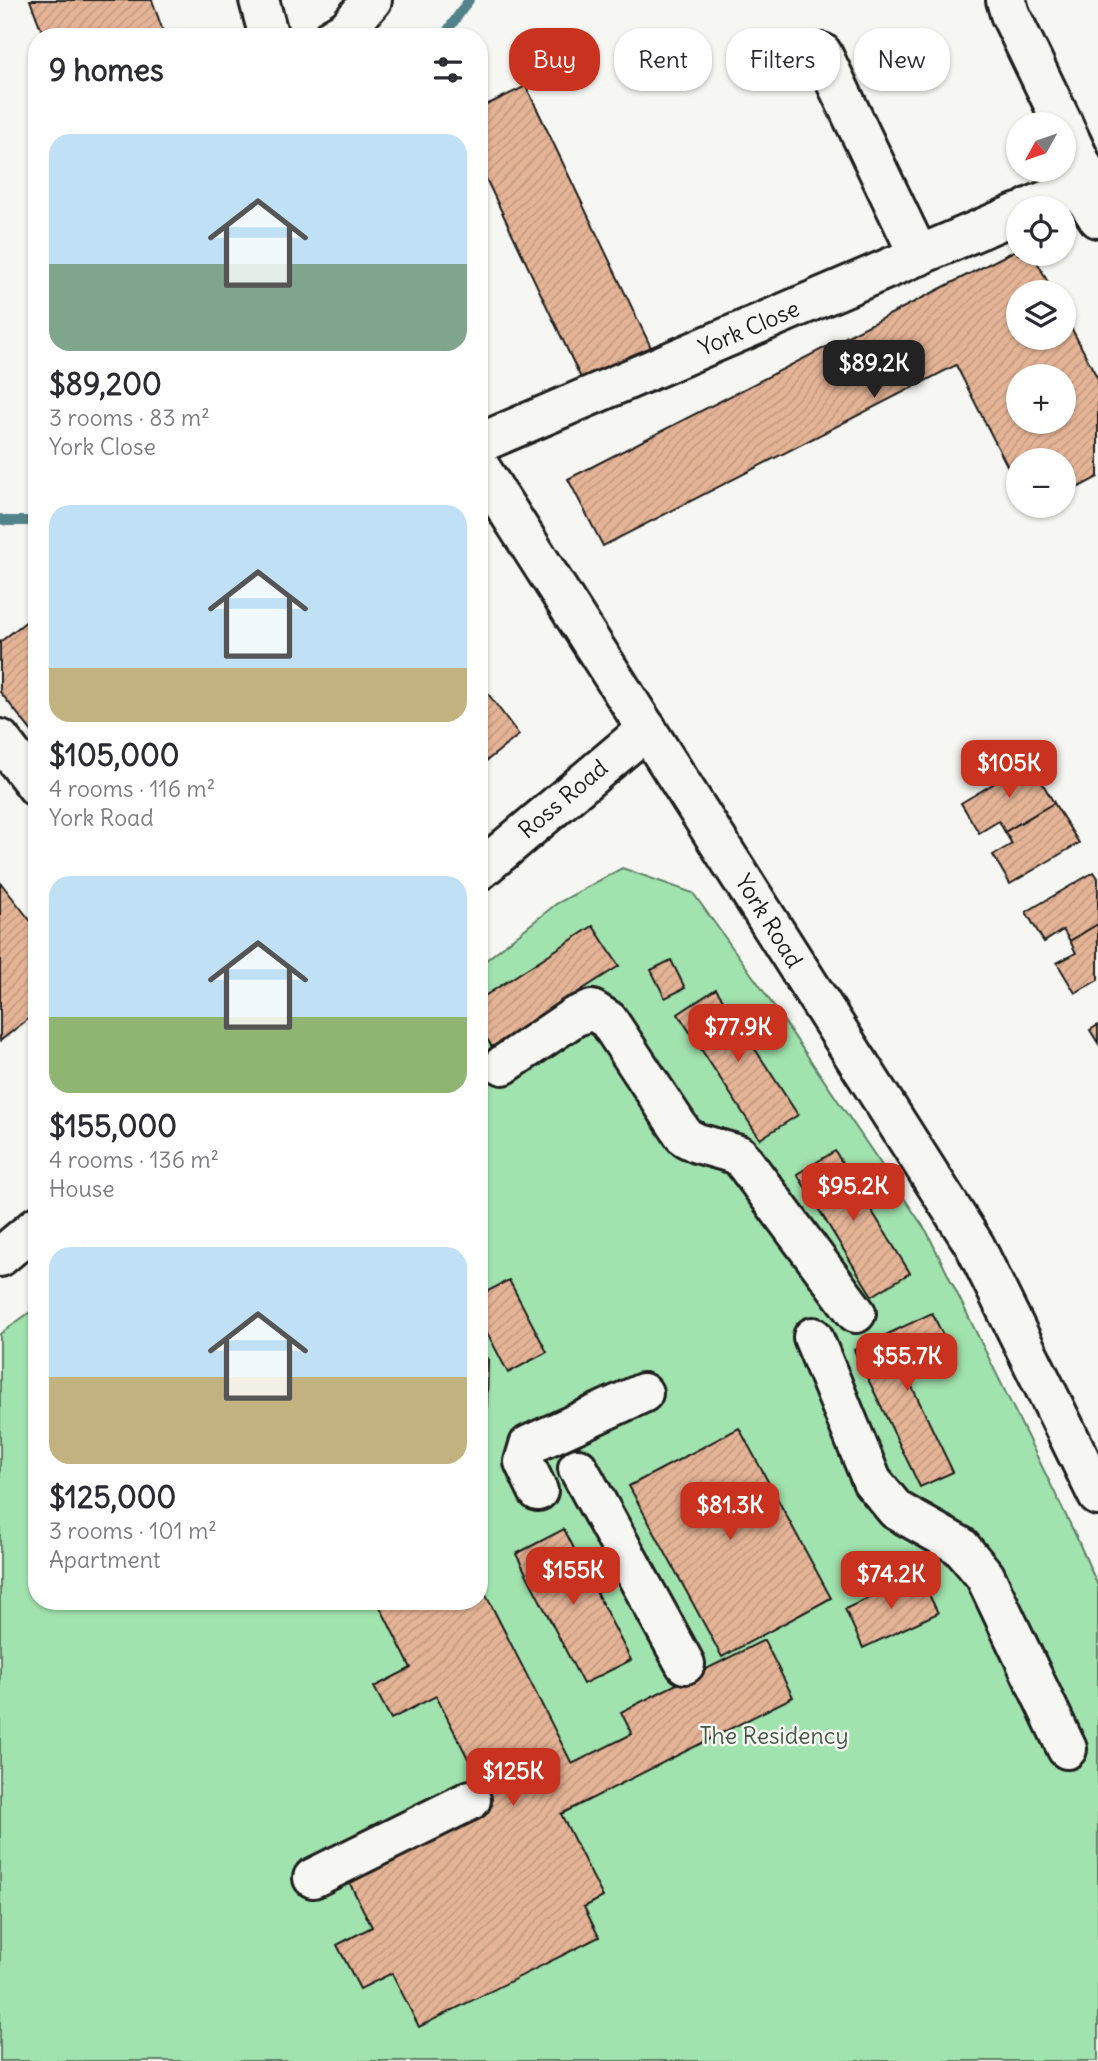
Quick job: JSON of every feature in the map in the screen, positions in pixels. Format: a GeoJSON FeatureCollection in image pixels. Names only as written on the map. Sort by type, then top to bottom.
{"type":"FeatureCollection","features":[{"type":"Feature","properties":{"kind":"street"},"geometry":{"type":"LineString","coordinates":[[259,0],[267,28]]}},
{"type":"Feature","properties":{"kind":"street"},"geometry":{"type":"LineString","coordinates":[[348,28],[372,0]]}},
{"type":"Feature","properties":{"kind":"street"},"geometry":{"type":"LineString","coordinates":[[1006,0],[1056,112]]}},
{"type":"Feature","properties":{"kind":"street"},"geometry":{"type":"LineString","coordinates":[[840,91],[919,256]]}},
{"type":"Feature","properties":{"kind":"street"},"geometry":{"type":"LineString","coordinates":[[1073,196],[1091,191],[1076,156]]}},
{"type":"Feature","properties":{"kind":"street","name":"York Close"},"geometry":{"type":"LineString","coordinates":[[488,440],[1006,218]]}},
{"type":"Feature","properties":{"kind":"street","name":"York Road"},"geometry":{"type":"LineString","coordinates":[[488,480],[975,1246],[1098,1496]]}},
{"type":"Feature","properties":{"kind":"street","name":"Ross Road"},"geometry":{"type":"LineString","coordinates":[[488,863],[647,729]]}},
{"type":"Feature","properties":{"kind":"street"},"geometry":{"type":"LineString","coordinates":[[0,739],[28,775]]}},
{"type":"Feature","properties":{"kind":"street"},"geometry":{"type":"LineString","coordinates":[[503,1065],[574,1017],[592,1010],[608,1020],[685,1137],[738,1155],[856,1313]]}},
{"type":"Feature","properties":{"kind":"street"},"geometry":{"type":"LineString","coordinates":[[0,1257],[28,1234]]}},
{"type":"Feature","properties":{"kind":"street"},"geometry":{"type":"LineString","coordinates":[[813,1337],[872,1481],[896,1510],[960,1546],[985,1576],[1067,1749]]}},
{"type":"Feature","properties":{"kind":"street"},"geometry":{"type":"LineString","coordinates":[[538,1491],[524,1462],[529,1445],[643,1394]]}},
{"type":"Feature","properties":{"kind":"street"},"geometry":{"type":"LineString","coordinates":[[578,1468],[685,1664]]}},
{"type":"Feature","properties":{"kind":"street"},"geometry":{"type":"LineString","coordinates":[[313,1878],[471,1800]]}},
{"type":"Feature","properties":{"kind":"green space","name":"The Residency"},"geometry":{"type":"Polygon","coordinates":[[[622,868],[693,893],[760,986],[927,1232],[1076,1536],[1098,1586],[1098,2061],[0,2061],[0,1334],[28,1314],[28,1610],[488,1610],[488,959],[556,904],[622,868]]]}},
{"type":"Feature","properties":{"kind":"building"},"geometry":{"type":"Polygon","coordinates":[[[30,0],[152,0],[162,28],[41,28],[30,0]]]}},
{"type":"Feature","properties":{"kind":"building"},"geometry":{"type":"Polygon","coordinates":[[[516,91],[528,91],[657,360],[588,393],[488,183],[488,104],[516,91]]]}},
{"type":"Feature","properties":{"kind":"building"},"geometry":{"type":"Polygon","coordinates":[[[1006,255],[1006,266],[1039,266],[1047,280],[1006,280],[1006,350],[1076,350],[1076,337],[1098,379],[1098,477],[1076,489],[1076,448],[1006,448],[1006,463],[956,365],[603,546],[568,479],[1006,255]]]}},
{"type":"Feature","properties":{"kind":"building"},"geometry":{"type":"Polygon","coordinates":[[[28,620],[28,727],[0,692],[0,642],[28,620]]]}},
{"type":"Feature","properties":{"kind":"building"},"geometry":{"type":"Polygon","coordinates":[[[488,694],[519,735],[488,760],[488,694]]]}},
{"type":"Feature","properties":{"kind":"building"},"geometry":{"type":"Polygon","coordinates":[[[1030,762],[1054,803],[1005,832],[999,821],[979,833],[961,803],[1030,762]]]}},
{"type":"Feature","properties":{"kind":"building"},"geometry":{"type":"Polygon","coordinates":[[[1054,803],[1079,843],[1010,884],[993,855],[1012,844],[1005,832],[1054,803]]]}},
{"type":"Feature","properties":{"kind":"building"},"geometry":{"type":"Polygon","coordinates":[[[1094,872],[1098,878],[1098,924],[1070,941],[1063,930],[1044,942],[1026,912],[1094,872]]]}},
{"type":"Feature","properties":{"kind":"building"},"geometry":{"type":"Polygon","coordinates":[[[0,882],[28,918],[28,1019],[0,1041],[0,882]]]}},
{"type":"Feature","properties":{"kind":"building"},"geometry":{"type":"Polygon","coordinates":[[[1098,924],[1098,980],[1075,993],[1057,963],[1076,953],[1070,941],[1098,924]]]}},
{"type":"Feature","properties":{"kind":"building"},"geometry":{"type":"Polygon","coordinates":[[[593,926],[619,966],[492,1047],[488,1040],[488,994],[593,926]]]}},
{"type":"Feature","properties":{"kind":"building"},"geometry":{"type":"Polygon","coordinates":[[[671,960],[685,988],[665,998],[651,970],[671,960]]]}},
{"type":"Feature","properties":{"kind":"building"},"geometry":{"type":"Polygon","coordinates":[[[716,989],[798,1115],[760,1139],[678,1014],[716,989]]]}},
{"type":"Feature","properties":{"kind":"building"},"geometry":{"type":"Polygon","coordinates":[[[1098,1025],[1098,1043],[1090,1030],[1098,1025]]]}},
{"type":"Feature","properties":{"kind":"building"},"geometry":{"type":"Polygon","coordinates":[[[835,1151],[910,1273],[872,1296],[797,1174],[835,1151]]]}},
{"type":"Feature","properties":{"kind":"building"},"geometry":{"type":"Polygon","coordinates":[[[509,1280],[547,1352],[508,1373],[488,1334],[488,1291],[509,1280]]]}},
{"type":"Feature","properties":{"kind":"building"},"geometry":{"type":"Polygon","coordinates":[[[932,1313],[949,1347],[903,1368],[953,1472],[920,1487],[854,1350],[932,1313]]]}},
{"type":"Feature","properties":{"kind":"building"},"geometry":{"type":"Polygon","coordinates":[[[739,1428],[831,1598],[722,1657],[629,1486],[739,1428]]]}},
{"type":"Feature","properties":{"kind":"building"},"geometry":{"type":"Polygon","coordinates":[[[564,1529],[631,1660],[583,1684],[516,1554],[564,1529]]]}},
{"type":"Feature","properties":{"kind":"building"},"geometry":{"type":"Polygon","coordinates":[[[919,1574],[938,1613],[863,1648],[845,1609],[919,1574]]]}},
{"type":"Feature","properties":{"kind":"building","name":"The Residency"},"geometry":{"type":"Polygon","coordinates":[[[488,1599],[572,1764],[632,1734],[621,1712],[764,1640],[793,1697],[561,1814],[603,1897],[584,1907],[599,1937],[419,2027],[392,1973],[360,1989],[337,1945],[372,1927],[347,1878],[492,1805],[436,1696],[391,1719],[374,1687],[411,1668],[382,1610],[488,1610],[488,1599]]]}},
{"type":"Feature","properties":{"kind":"waterway"},"geometry":{"type":"LineString","coordinates":[[449,28],[469,0]]}},
{"type":"Feature","properties":{"kind":"waterway"},"geometry":{"type":"LineString","coordinates":[[0,519],[28,521]]}}]}
